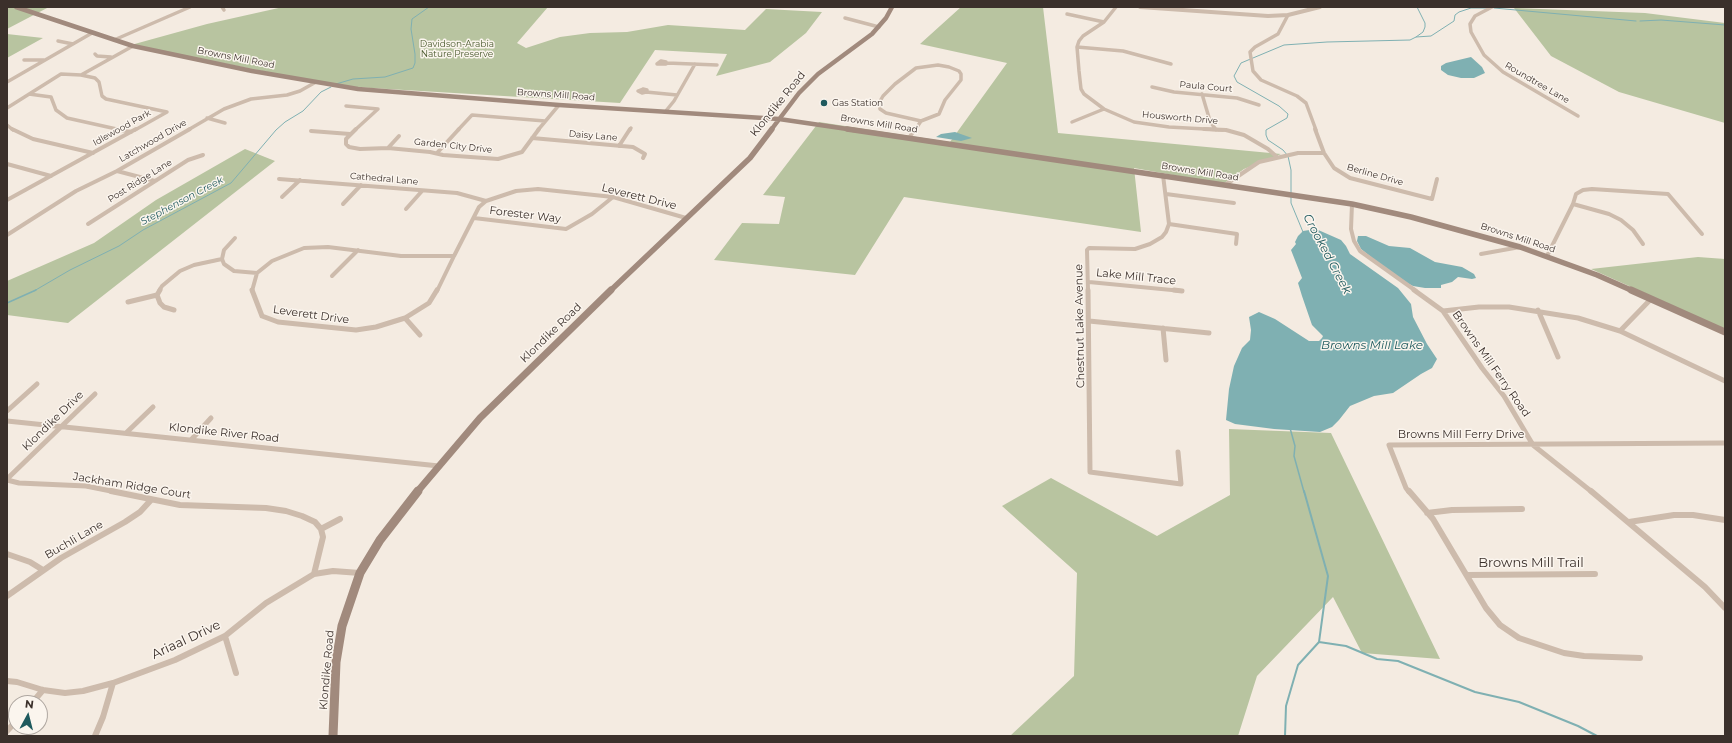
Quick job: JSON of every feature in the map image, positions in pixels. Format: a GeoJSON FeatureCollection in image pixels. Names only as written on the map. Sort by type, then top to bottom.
{"type":"FeatureCollection","features":[{"type":"Feature","properties":{"kind":"main road","name":"Browns Mill Road"},"geometry":{"type":"LineString","coordinates":[[16,7],[133,46],[252,71],[358,89],[559,105],[779,119],[1352,204],[1426,221],[1520,247],[1597,275],[1725,332]]}},
{"type":"Feature","properties":{"kind":"main road","name":"Klondike Road"},"geometry":{"type":"LineString","coordinates":[[332,736],[336,662],[342,626],[360,573],[380,540],[459,440],[480,418],[571,328],[750,158],[799,93],[818,74],[872,34],[879,27],[892,7]]}},
{"type":"Feature","properties":{"kind":"street"},"geometry":{"type":"LineString","coordinates":[[114,40],[190,7]]}},
{"type":"Feature","properties":{"kind":"street"},"geometry":{"type":"LineString","coordinates":[[1116,7],[1104,22],[1083,36],[1077,47],[1123,51],[1171,64]]}},
{"type":"Feature","properties":{"kind":"street"},"geometry":{"type":"LineString","coordinates":[[1140,7],[1229,14],[1288,15],[1320,7]]}},
{"type":"Feature","properties":{"kind":"street"},"geometry":{"type":"LineString","coordinates":[[1304,7],[1311,10]]}},
{"type":"Feature","properties":{"kind":"street","name":"Roundtree Lane"},"geometry":{"type":"LineString","coordinates":[[1492,7],[1475,16],[1470,24],[1471,32],[1484,55],[1503,72],[1578,116]]}},
{"type":"Feature","properties":{"kind":"street"},"geometry":{"type":"LineString","coordinates":[[1067,14],[1104,22]]}},
{"type":"Feature","properties":{"kind":"street","name":"Berline Drive"},"geometry":{"type":"LineString","coordinates":[[1288,15],[1282,29],[1278,34],[1255,47],[1250,52],[1252,69],[1261,80],[1297,96],[1306,103],[1324,153],[1334,168],[1350,178],[1432,199],[1437,179]]}},
{"type":"Feature","properties":{"kind":"street"},"geometry":{"type":"LineString","coordinates":[[845,18],[879,27]]}},
{"type":"Feature","properties":{"kind":"street"},"geometry":{"type":"LineString","coordinates":[[7,82],[92,33]]}},
{"type":"Feature","properties":{"kind":"street"},"geometry":{"type":"LineString","coordinates":[[58,41],[73,44]]}},
{"type":"Feature","properties":{"kind":"street"},"geometry":{"type":"LineString","coordinates":[[81,75],[133,46]]}},
{"type":"Feature","properties":{"kind":"street","name":"Housworth Drive"},"geometry":{"type":"LineString","coordinates":[[1077,47],[1081,89],[1090,100],[1104,109],[1125,119],[1143,124],[1226,130],[1244,135],[1265,147],[1277,157]]}},
{"type":"Feature","properties":{"kind":"street"},"geometry":{"type":"LineString","coordinates":[[95,54],[97,56],[111,57]]}},
{"type":"Feature","properties":{"kind":"street"},"geometry":{"type":"LineString","coordinates":[[24,60],[45,60]]}},
{"type":"Feature","properties":{"kind":"street"},"geometry":{"type":"LineString","coordinates":[[667,63],[717,65]]}},
{"type":"Feature","properties":{"kind":"street"},"geometry":{"type":"LineString","coordinates":[[665,112],[695,64]]}},
{"type":"Feature","properties":{"kind":"street"},"geometry":{"type":"LineString","coordinates":[[909,138],[921,121],[939,114],[945,100],[960,80],[961,74],[958,71],[949,67],[938,66],[924,66],[916,68],[888,90],[879,103],[878,109],[882,111],[892,115],[921,121]]}},
{"type":"Feature","properties":{"kind":"street","name":"Idlewood Park"},"geometry":{"type":"LineString","coordinates":[[7,108],[61,74],[81,75],[95,78],[99,82],[102,96],[106,99],[167,112]]}},
{"type":"Feature","properties":{"kind":"street","name":"Latchwood Drive"},"geometry":{"type":"LineString","coordinates":[[7,235],[76,191],[117,171],[235,103],[251,99],[287,95],[300,91],[316,82]]}},
{"type":"Feature","properties":{"kind":"street","name":"Paula Court"},"geometry":{"type":"LineString","coordinates":[[1152,88],[1174,92],[1237,98],[1259,105]]}},
{"type":"Feature","properties":{"kind":"street"},"geometry":{"type":"LineString","coordinates":[[646,92],[677,95]]}},
{"type":"Feature","properties":{"kind":"street"},"geometry":{"type":"LineString","coordinates":[[29,94],[51,97],[56,110],[67,118],[131,132]]}},
{"type":"Feature","properties":{"kind":"street"},"geometry":{"type":"LineString","coordinates":[[1202,94],[1210,121],[1216,130]]}},
{"type":"Feature","properties":{"kind":"street","name":"Garden City Drive"},"geometry":{"type":"LineString","coordinates":[[346,144],[349,147],[360,149],[388,148],[451,155],[503,158],[522,152],[559,105]]}},
{"type":"Feature","properties":{"kind":"street"},"geometry":{"type":"LineString","coordinates":[[339,146],[346,144],[350,134],[378,109],[346,106]]}},
{"type":"Feature","properties":{"kind":"street"},"geometry":{"type":"LineString","coordinates":[[1072,122],[1104,109]]}},
{"type":"Feature","properties":{"kind":"street"},"geometry":{"type":"LineString","coordinates":[[167,112],[172,110]]}},
{"type":"Feature","properties":{"kind":"street","name":"Idlewood Park"},"geometry":{"type":"LineString","coordinates":[[7,200],[167,112]]}},
{"type":"Feature","properties":{"kind":"street"},"geometry":{"type":"LineString","coordinates":[[437,153],[472,115],[545,121]]}},
{"type":"Feature","properties":{"kind":"street"},"geometry":{"type":"LineString","coordinates":[[207,118],[225,123]]}},
{"type":"Feature","properties":{"kind":"street"},"geometry":{"type":"LineString","coordinates":[[7,125],[16,132],[33,139],[93,153]]}},
{"type":"Feature","properties":{"kind":"street"},"geometry":{"type":"LineString","coordinates":[[619,146],[631,128]]}},
{"type":"Feature","properties":{"kind":"street"},"geometry":{"type":"LineString","coordinates":[[311,131],[350,134]]}},
{"type":"Feature","properties":{"kind":"street"},"geometry":{"type":"LineString","coordinates":[[388,148],[398,136]]}},
{"type":"Feature","properties":{"kind":"street","name":"Daisy Lane"},"geometry":{"type":"LineString","coordinates":[[532,138],[633,147],[645,154],[643,158]]}},
{"type":"Feature","properties":{"kind":"street"},"geometry":{"type":"LineString","coordinates":[[1225,186],[1258,162],[1298,153],[1324,153]]}},
{"type":"Feature","properties":{"kind":"street","name":"Post Ridge Lane"},"geometry":{"type":"LineString","coordinates":[[88,224],[188,160],[202,155]]}},
{"type":"Feature","properties":{"kind":"street"},"geometry":{"type":"LineString","coordinates":[[7,164],[51,176]]}},
{"type":"Feature","properties":{"kind":"street"},"geometry":{"type":"LineString","coordinates":[[117,171],[155,181]]}},
{"type":"Feature","properties":{"kind":"street"},"geometry":{"type":"LineString","coordinates":[[1162,175],[1166,194],[1169,224],[1237,234],[1236,244]]}},
{"type":"Feature","properties":{"kind":"street","name":"Cathedral Lane"},"geometry":{"type":"LineString","coordinates":[[279,179],[462,194],[486,201]]}},
{"type":"Feature","properties":{"kind":"street"},"geometry":{"type":"LineString","coordinates":[[282,197],[300,180]]}},
{"type":"Feature","properties":{"kind":"street"},"geometry":{"type":"LineString","coordinates":[[343,204],[361,185]]}},
{"type":"Feature","properties":{"kind":"street","name":"Leverett Drive"},"geometry":{"type":"LineString","coordinates":[[257,273],[252,287],[252,292],[262,316],[278,322],[356,330],[376,328],[405,318],[419,310],[433,298],[442,283],[479,207],[486,201],[516,191],[533,189],[613,197],[686,218]]}},
{"type":"Feature","properties":{"kind":"street"},"geometry":{"type":"LineString","coordinates":[[1546,256],[1573,204],[1576,194],[1579,191],[1592,189],[1668,194],[1702,234]]}},
{"type":"Feature","properties":{"kind":"street"},"geometry":{"type":"LineString","coordinates":[[406,209],[422,191]]}},
{"type":"Feature","properties":{"kind":"street"},"geometry":{"type":"LineString","coordinates":[[1166,194],[1234,203]]}},
{"type":"Feature","properties":{"kind":"street","name":"Forester Way"},"geometry":{"type":"LineString","coordinates":[[474,218],[509,220],[556,229],[566,229],[592,214],[613,197]]}},
{"type":"Feature","properties":{"kind":"street","name":"Browns Mill Ferry Road"},"geometry":{"type":"LineString","coordinates":[[1352,204],[1351,229],[1354,241],[1360,251],[1443,311],[1482,368],[1504,396],[1533,444],[1629,522],[1705,587],[1725,608]]}},
{"type":"Feature","properties":{"kind":"street"},"geometry":{"type":"LineString","coordinates":[[1573,204],[1610,214],[1621,220],[1633,230],[1643,244]]}},
{"type":"Feature","properties":{"kind":"street","name":"Chestnut Lake Avenue"},"geometry":{"type":"LineString","coordinates":[[1169,224],[1162,237],[1144,247],[1125,249],[1096,246],[1087,250],[1089,282],[1090,472],[1181,484],[1178,452]]}},
{"type":"Feature","properties":{"kind":"street"},"geometry":{"type":"LineString","coordinates":[[235,238],[224,250],[222,259],[224,264],[234,272],[257,273],[272,262],[304,248],[328,247],[401,256],[454,256]]}},
{"type":"Feature","properties":{"kind":"street"},"geometry":{"type":"LineString","coordinates":[[1481,254],[1520,247]]}},
{"type":"Feature","properties":{"kind":"street"},"geometry":{"type":"LineString","coordinates":[[332,276],[358,250]]}},
{"type":"Feature","properties":{"kind":"street"},"geometry":{"type":"LineString","coordinates":[[128,302],[157,295],[162,286],[180,271],[194,265],[222,259]]}},
{"type":"Feature","properties":{"kind":"street","name":"Lake Mill Trace"},"geometry":{"type":"LineString","coordinates":[[1089,282],[1182,291]]}},
{"type":"Feature","properties":{"kind":"street"},"geometry":{"type":"LineString","coordinates":[[157,295],[160,303],[164,307],[174,310]]}},
{"type":"Feature","properties":{"kind":"street"},"geometry":{"type":"LineString","coordinates":[[1620,331],[1651,299]]}},
{"type":"Feature","properties":{"kind":"street"},"geometry":{"type":"LineString","coordinates":[[1443,311],[1479,307],[1509,307],[1538,310],[1578,318],[1620,331],[1725,381]]}},
{"type":"Feature","properties":{"kind":"street"},"geometry":{"type":"LineString","coordinates":[[1538,310],[1558,357]]}},
{"type":"Feature","properties":{"kind":"street"},"geometry":{"type":"LineString","coordinates":[[405,318],[420,336]]}},
{"type":"Feature","properties":{"kind":"street"},"geometry":{"type":"LineString","coordinates":[[1089,321],[1210,332]]}},
{"type":"Feature","properties":{"kind":"street"},"geometry":{"type":"LineString","coordinates":[[1163,328],[1166,360]]}},
{"type":"Feature","properties":{"kind":"street"},"geometry":{"type":"LineString","coordinates":[[7,411],[37,384]]}},
{"type":"Feature","properties":{"kind":"street","name":"Klondike Drive"},"geometry":{"type":"LineString","coordinates":[[7,479],[95,394]]}},
{"type":"Feature","properties":{"kind":"street"},"geometry":{"type":"LineString","coordinates":[[126,433],[153,407]]}},
{"type":"Feature","properties":{"kind":"street"},"geometry":{"type":"LineString","coordinates":[[191,440],[211,418]]}},
{"type":"Feature","properties":{"kind":"street","name":"Klondike River Road"},"geometry":{"type":"LineString","coordinates":[[7,421],[439,466]]}},
{"type":"Feature","properties":{"kind":"street","name":"Browns Mill Ferry Drive"},"geometry":{"type":"LineString","coordinates":[[1640,658],[1584,656],[1539,645],[1519,638],[1500,625],[1492,616],[1428,513],[1414,499],[1406,488],[1389,445],[1725,443]]}},
{"type":"Feature","properties":{"kind":"street","name":"Jackham Ridge Court"},"geometry":{"type":"LineString","coordinates":[[7,479],[19,483],[86,486],[180,505],[213,507],[247,506],[286,511],[315,522],[321,529]]}},
{"type":"Feature","properties":{"kind":"street","name":"Buchli Lane"},"geometry":{"type":"LineString","coordinates":[[7,596],[43,570],[140,512],[151,500]]}},
{"type":"Feature","properties":{"kind":"street"},"geometry":{"type":"LineString","coordinates":[[1428,513],[1452,510],[1522,509]]}},
{"type":"Feature","properties":{"kind":"street"},"geometry":{"type":"LineString","coordinates":[[1629,522],[1674,515],[1693,515],[1725,520]]}},
{"type":"Feature","properties":{"kind":"street"},"geometry":{"type":"LineString","coordinates":[[314,574],[321,550],[323,537],[321,529],[340,519]]}},
{"type":"Feature","properties":{"kind":"street"},"geometry":{"type":"LineString","coordinates":[[7,554],[30,562],[43,570]]}},
{"type":"Feature","properties":{"kind":"street","name":"Ariaal Drive"},"geometry":{"type":"LineString","coordinates":[[7,681],[17,682],[43,690],[65,693],[83,691],[113,683],[175,660],[225,636],[266,603],[314,574],[333,571],[360,573]]}},
{"type":"Feature","properties":{"kind":"street","name":"Browns Mill Trail"},"geometry":{"type":"LineString","coordinates":[[1467,575],[1595,574]]}},
{"type":"Feature","properties":{"kind":"street"},"geometry":{"type":"LineString","coordinates":[[225,636],[236,673]]}},
{"type":"Feature","properties":{"kind":"street"},"geometry":{"type":"LineString","coordinates":[[95,736],[103,717],[113,683]]}},
{"type":"Feature","properties":{"kind":"street"},"geometry":{"type":"LineString","coordinates":[[39,695],[43,690]]}},
{"type":"Feature","properties":{"kind":"green space"},"geometry":{"type":"Polygon","coordinates":[[[7,7],[49,7],[7,29],[7,7]]]}},
{"type":"Feature","properties":{"kind":"green space","name":"Davidson-Arabia Nature Preserve"},"geometry":{"type":"Polygon","coordinates":[[[283,7],[548,7],[517,43],[526,48],[560,37],[590,33],[627,32],[668,25],[745,30],[766,9],[822,12],[806,33],[770,62],[716,76],[727,54],[655,50],[620,103],[338,86],[131,45],[207,24],[283,7]]]}},
{"type":"Feature","properties":{"kind":"green space"},"geometry":{"type":"Polygon","coordinates":[[[961,7],[1043,7],[1058,133],[1281,154],[1244,169],[1223,184],[1134,168],[1141,232],[904,197],[855,275],[714,260],[742,223],[779,224],[785,197],[763,195],[819,122],[950,142],[1007,63],[920,44],[961,7]]]}},
{"type":"Feature","properties":{"kind":"green space"},"geometry":{"type":"Polygon","coordinates":[[[1514,8],[1645,13],[1725,23],[1725,123],[1619,92],[1551,56],[1514,8]]]}},
{"type":"Feature","properties":{"kind":"green space"},"geometry":{"type":"Polygon","coordinates":[[[7,34],[43,38],[7,58],[7,34]]]}},
{"type":"Feature","properties":{"kind":"green space"},"geometry":{"type":"Polygon","coordinates":[[[245,149],[275,161],[68,323],[7,315],[7,281],[94,243],[156,200],[245,149]]]}},
{"type":"Feature","properties":{"kind":"green space"},"geometry":{"type":"Polygon","coordinates":[[[1698,257],[1725,259],[1725,329],[1591,269],[1698,257]]]}},
{"type":"Feature","properties":{"kind":"green space"},"geometry":{"type":"Polygon","coordinates":[[[1229,429],[1331,433],[1440,659],[1362,653],[1333,597],[1257,676],[1238,736],[1010,736],[1074,676],[1077,573],[1002,506],[1051,478],[1157,536],[1230,495],[1229,429]]]}},
{"type":"Feature","properties":{"kind":"water"},"geometry":{"type":"Polygon","coordinates":[[[1471,57],[1482,67],[1485,73],[1474,78],[1461,78],[1448,75],[1441,70],[1441,66],[1446,63],[1471,57]]]}},
{"type":"Feature","properties":{"kind":"water"},"geometry":{"type":"Polygon","coordinates":[[[955,132],[972,138],[961,141],[936,137],[941,134],[955,132]]]}},
{"type":"Feature","properties":{"kind":"water","name":"Browns Mill Lake"},"geometry":{"type":"Polygon","coordinates":[[[1316,229],[1341,240],[1350,254],[1398,288],[1411,304],[1413,317],[1427,344],[1437,359],[1432,368],[1393,393],[1374,396],[1350,406],[1332,427],[1320,432],[1274,429],[1235,424],[1226,420],[1229,389],[1234,366],[1242,348],[1250,340],[1251,330],[1249,317],[1259,312],[1275,319],[1309,341],[1319,341],[1323,336],[1312,325],[1298,283],[1302,278],[1291,250],[1296,244],[1295,242],[1298,236],[1303,231],[1316,229]]]}},
{"type":"Feature","properties":{"kind":"water"},"geometry":{"type":"Polygon","coordinates":[[[1358,236],[1366,236],[1389,246],[1410,248],[1435,262],[1462,267],[1474,274],[1476,278],[1472,279],[1458,277],[1452,282],[1441,285],[1441,288],[1413,286],[1397,278],[1361,249],[1357,241],[1358,236]]]}},
{"type":"Feature","properties":{"kind":"waterway","name":"Stephenson Creek"},"geometry":{"type":"LineString","coordinates":[[336,84],[353,79],[385,77],[413,68],[415,63],[415,54],[411,29],[412,19],[429,7]]}},
{"type":"Feature","properties":{"kind":"waterway"},"geometry":{"type":"LineString","coordinates":[[1416,37],[1423,32],[1425,27],[1425,23],[1417,7]]}},
{"type":"Feature","properties":{"kind":"waterway","name":"Crooked Creek"},"geometry":{"type":"LineString","coordinates":[[1416,37],[1431,36],[1454,21],[1455,15],[1459,12],[1471,8],[1487,8]]}},
{"type":"Feature","properties":{"kind":"waterway","name":"Crooked Creek"},"geometry":{"type":"LineString","coordinates":[[1494,8],[1636,21]]}},
{"type":"Feature","properties":{"kind":"waterway","name":"Crooked Creek"},"geometry":{"type":"LineString","coordinates":[[1640,21],[1661,20],[1725,25]]}},
{"type":"Feature","properties":{"kind":"waterway","name":"Crooked Creek"},"geometry":{"type":"LineString","coordinates":[[1303,232],[1291,203],[1291,170],[1288,156],[1283,150],[1268,140],[1266,135],[1266,130],[1287,118],[1288,114],[1279,106],[1237,82],[1234,76],[1241,63],[1284,45],[1327,42],[1410,40],[1416,37]]}},
{"type":"Feature","properties":{"kind":"waterway","name":"Stephenson Creek"},"geometry":{"type":"LineString","coordinates":[[35,291],[70,270],[119,246],[143,230],[231,183],[276,130],[285,122],[303,111],[321,92],[331,87]]}},
{"type":"Feature","properties":{"kind":"waterway","name":"Stephenson Creek"},"geometry":{"type":"LineString","coordinates":[[7,303],[35,291]]}},
{"type":"Feature","properties":{"kind":"waterway","name":"Crooked Creek"},"geometry":{"type":"LineString","coordinates":[[1290,428],[1295,446],[1294,456],[1304,492]]}},
{"type":"Feature","properties":{"kind":"waterway","name":"Crooked Creek"},"geometry":{"type":"LineString","coordinates":[[1304,491],[1328,576],[1319,642]]}},
{"type":"Feature","properties":{"kind":"waterway","name":"Crooked Creek"},"geometry":{"type":"LineString","coordinates":[[1285,736],[1286,706],[1298,665],[1319,642]]}},
{"type":"Feature","properties":{"kind":"waterway"},"geometry":{"type":"LineString","coordinates":[[1319,642],[1346,646],[1377,659],[1398,661],[1475,692],[1519,702],[1578,726],[1597,736]]}},
{"type":"Feature","properties":{"kind":"place","name":"Gas Station"},"geometry":{"type":"Point","coordinates":[824,103]}}]}
